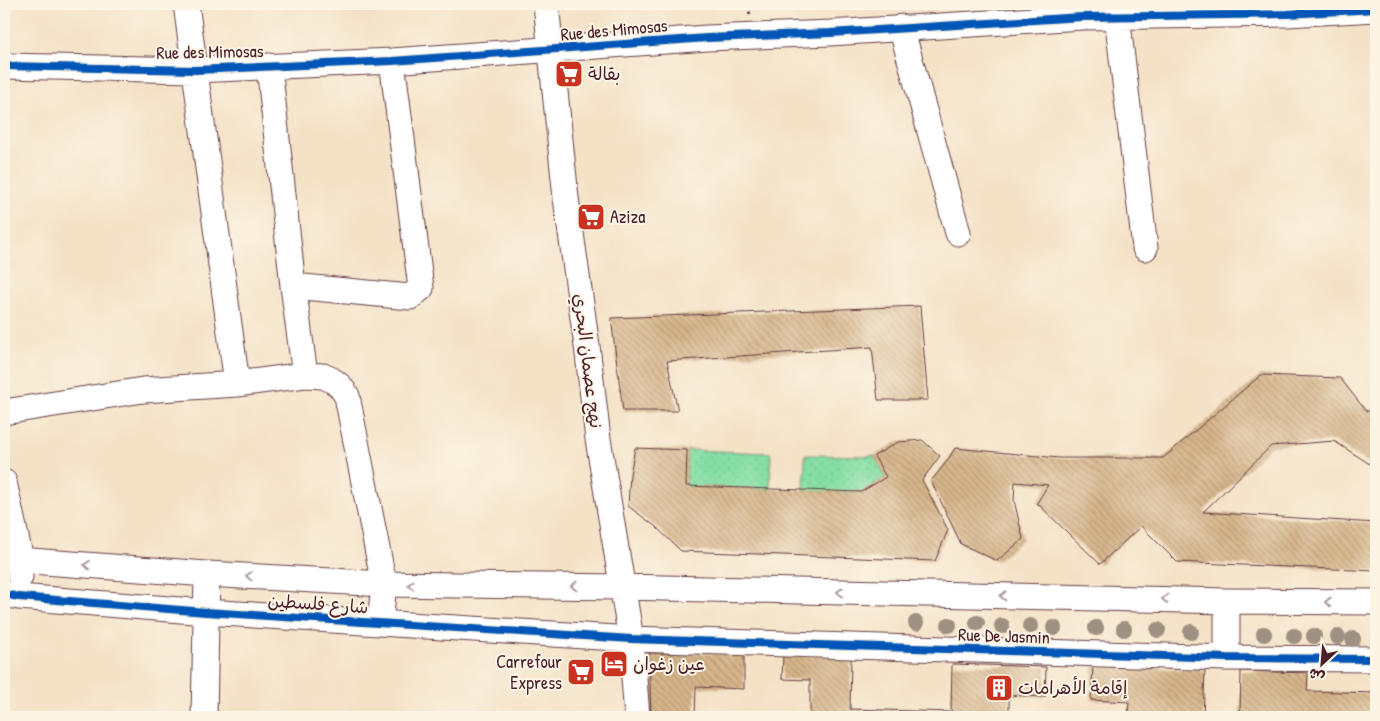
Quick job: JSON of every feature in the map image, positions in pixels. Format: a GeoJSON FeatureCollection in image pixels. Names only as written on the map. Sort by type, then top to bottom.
{"type":"FeatureCollection","features":[{"type":"Feature","properties":{"kind":"street"},"geometry":{"type":"LineString","coordinates":[[186,4],[237,384]]}},
{"type":"Feature","properties":{"kind":"street","name":"نهج عصمان البحري"},"geometry":{"type":"LineString","coordinates":[[546,4],[566,198],[598,439],[631,639],[637,717]]}},
{"type":"Feature","properties":{"kind":"street","name":"Rue des Mimosas"},"geometry":{"type":"LineString","coordinates":[[4,66],[194,70],[392,61],[707,38],[830,33],[1081,10],[1117,16],[1287,9],[1376,10]]}},
{"type":"Feature","properties":{"kind":"street"},"geometry":{"type":"LineString","coordinates":[[1117,16],[1145,248]]}},
{"type":"Feature","properties":{"kind":"street"},"geometry":{"type":"LineString","coordinates":[[901,27],[958,233]]}},
{"type":"Feature","properties":{"kind":"street"},"geometry":{"type":"LineString","coordinates":[[293,286],[410,297],[421,288],[392,61]]}},
{"type":"Feature","properties":{"kind":"street"},"geometry":{"type":"LineString","coordinates":[[269,66],[293,286],[306,375]]}},
{"type":"Feature","properties":{"kind":"street"},"geometry":{"type":"LineString","coordinates":[[4,412],[142,390],[237,384],[306,375],[322,376],[332,380],[340,386],[347,396],[384,584],[380,623]]}},
{"type":"Feature","properties":{"kind":"street"},"geometry":{"type":"LineString","coordinates":[[4,482],[12,560],[12,595]]}},
{"type":"Feature","properties":{"kind":"street","name":"شارع فلسطين"},"geometry":{"type":"LineString","coordinates":[[12,560],[384,584],[622,587]]}},
{"type":"Feature","properties":{"kind":"street"},"geometry":{"type":"LineString","coordinates":[[204,717],[207,574]]}},
{"type":"Feature","properties":{"kind":"street"},"geometry":{"type":"LineString","coordinates":[[622,587],[1227,601],[1376,602]]}},
{"type":"Feature","properties":{"kind":"street","name":"شارع فلسطين"},"geometry":{"type":"LineString","coordinates":[[12,595],[206,612],[631,639]]}},
{"type":"Feature","properties":{"kind":"street"},"geometry":{"type":"LineString","coordinates":[[1227,601],[1227,658]]}},
{"type":"Feature","properties":{"kind":"street","name":"Rue De Jasmin"},"geometry":{"type":"LineString","coordinates":[[631,639],[1227,658],[1376,659]]}},
{"type":"Feature","properties":{"kind":"green space"},"geometry":{"type":"Polygon","coordinates":[[[687,450],[771,453],[770,489],[686,486],[687,450]]]}},
{"type":"Feature","properties":{"kind":"green space"},"geometry":{"type":"Polygon","coordinates":[[[805,455],[874,456],[886,477],[861,492],[804,491],[805,455]]]}},
{"type":"Feature","properties":{"kind":"building"},"geometry":{"type":"Polygon","coordinates":[[[920,306],[928,400],[878,400],[872,347],[667,361],[678,411],[623,411],[611,318],[920,306]]]}},
{"type":"Feature","properties":{"kind":"building"},"geometry":{"type":"Polygon","coordinates":[[[1261,375],[1340,378],[1366,411],[1376,411],[1376,468],[1334,441],[1271,446],[1203,512],[1376,523],[1376,571],[1177,562],[1141,526],[1100,564],[1037,503],[1048,485],[1015,482],[1014,500],[1023,539],[997,561],[961,544],[931,481],[955,448],[1059,458],[1163,458],[1261,375]]]}},
{"type":"Feature","properties":{"kind":"building"},"geometry":{"type":"Polygon","coordinates":[[[922,440],[940,456],[922,480],[948,530],[935,561],[681,551],[655,526],[628,506],[630,475],[635,448],[687,450],[686,486],[861,492],[886,477],[874,456],[898,442],[922,440]]]}},
{"type":"Feature","properties":{"kind":"building"},"geometry":{"type":"Polygon","coordinates":[[[649,653],[744,654],[744,689],[696,687],[695,717],[651,717],[649,653]]]}},
{"type":"Feature","properties":{"kind":"building","name":"إقامة الأهرامات"},"geometry":{"type":"Polygon","coordinates":[[[783,655],[851,657],[850,709],[951,712],[952,664],[1046,667],[1045,697],[1009,695],[1009,717],[810,717],[810,680],[782,679],[783,655]]]}},
{"type":"Feature","properties":{"kind":"building","name":"إقامة الأهرامات"},"geometry":{"type":"Polygon","coordinates":[[[1093,666],[1205,670],[1203,717],[1128,717],[1129,702],[1091,700],[1093,666]]]}},
{"type":"Feature","properties":{"kind":"building"},"geometry":{"type":"Polygon","coordinates":[[[1241,671],[1308,673],[1307,691],[1376,693],[1376,717],[1240,717],[1241,671]]]}},
{"type":"Feature","properties":{"kind":"cycle path"},"geometry":{"type":"LineString","coordinates":[[4,66],[195,70],[392,61],[707,38],[830,33],[1082,17],[1287,14],[1376,9]]}},
{"type":"Feature","properties":{"kind":"cycle path"},"geometry":{"type":"LineString","coordinates":[[4,594],[19,597],[206,612],[631,639],[1227,658],[1376,659]]}},
{"type":"Feature","properties":{"kind":"place","name":"بقالة"},"geometry":{"type":"Point","coordinates":[569,74]}},
{"type":"Feature","properties":{"kind":"place","name":"Aziza"},"geometry":{"type":"Point","coordinates":[591,217]}},
{"type":"Feature","properties":{"kind":"place","name":"عين زغوان"},"geometry":{"type":"Point","coordinates":[614,664]}},
{"type":"Feature","properties":{"kind":"place","name":"Carrefour Express"},"geometry":{"type":"Point","coordinates":[581,672]}},
{"type":"Feature","properties":{"kind":"place","name":"إقامة الأهرامات"},"geometry":{"type":"Point","coordinates":[999,688]}}]}
